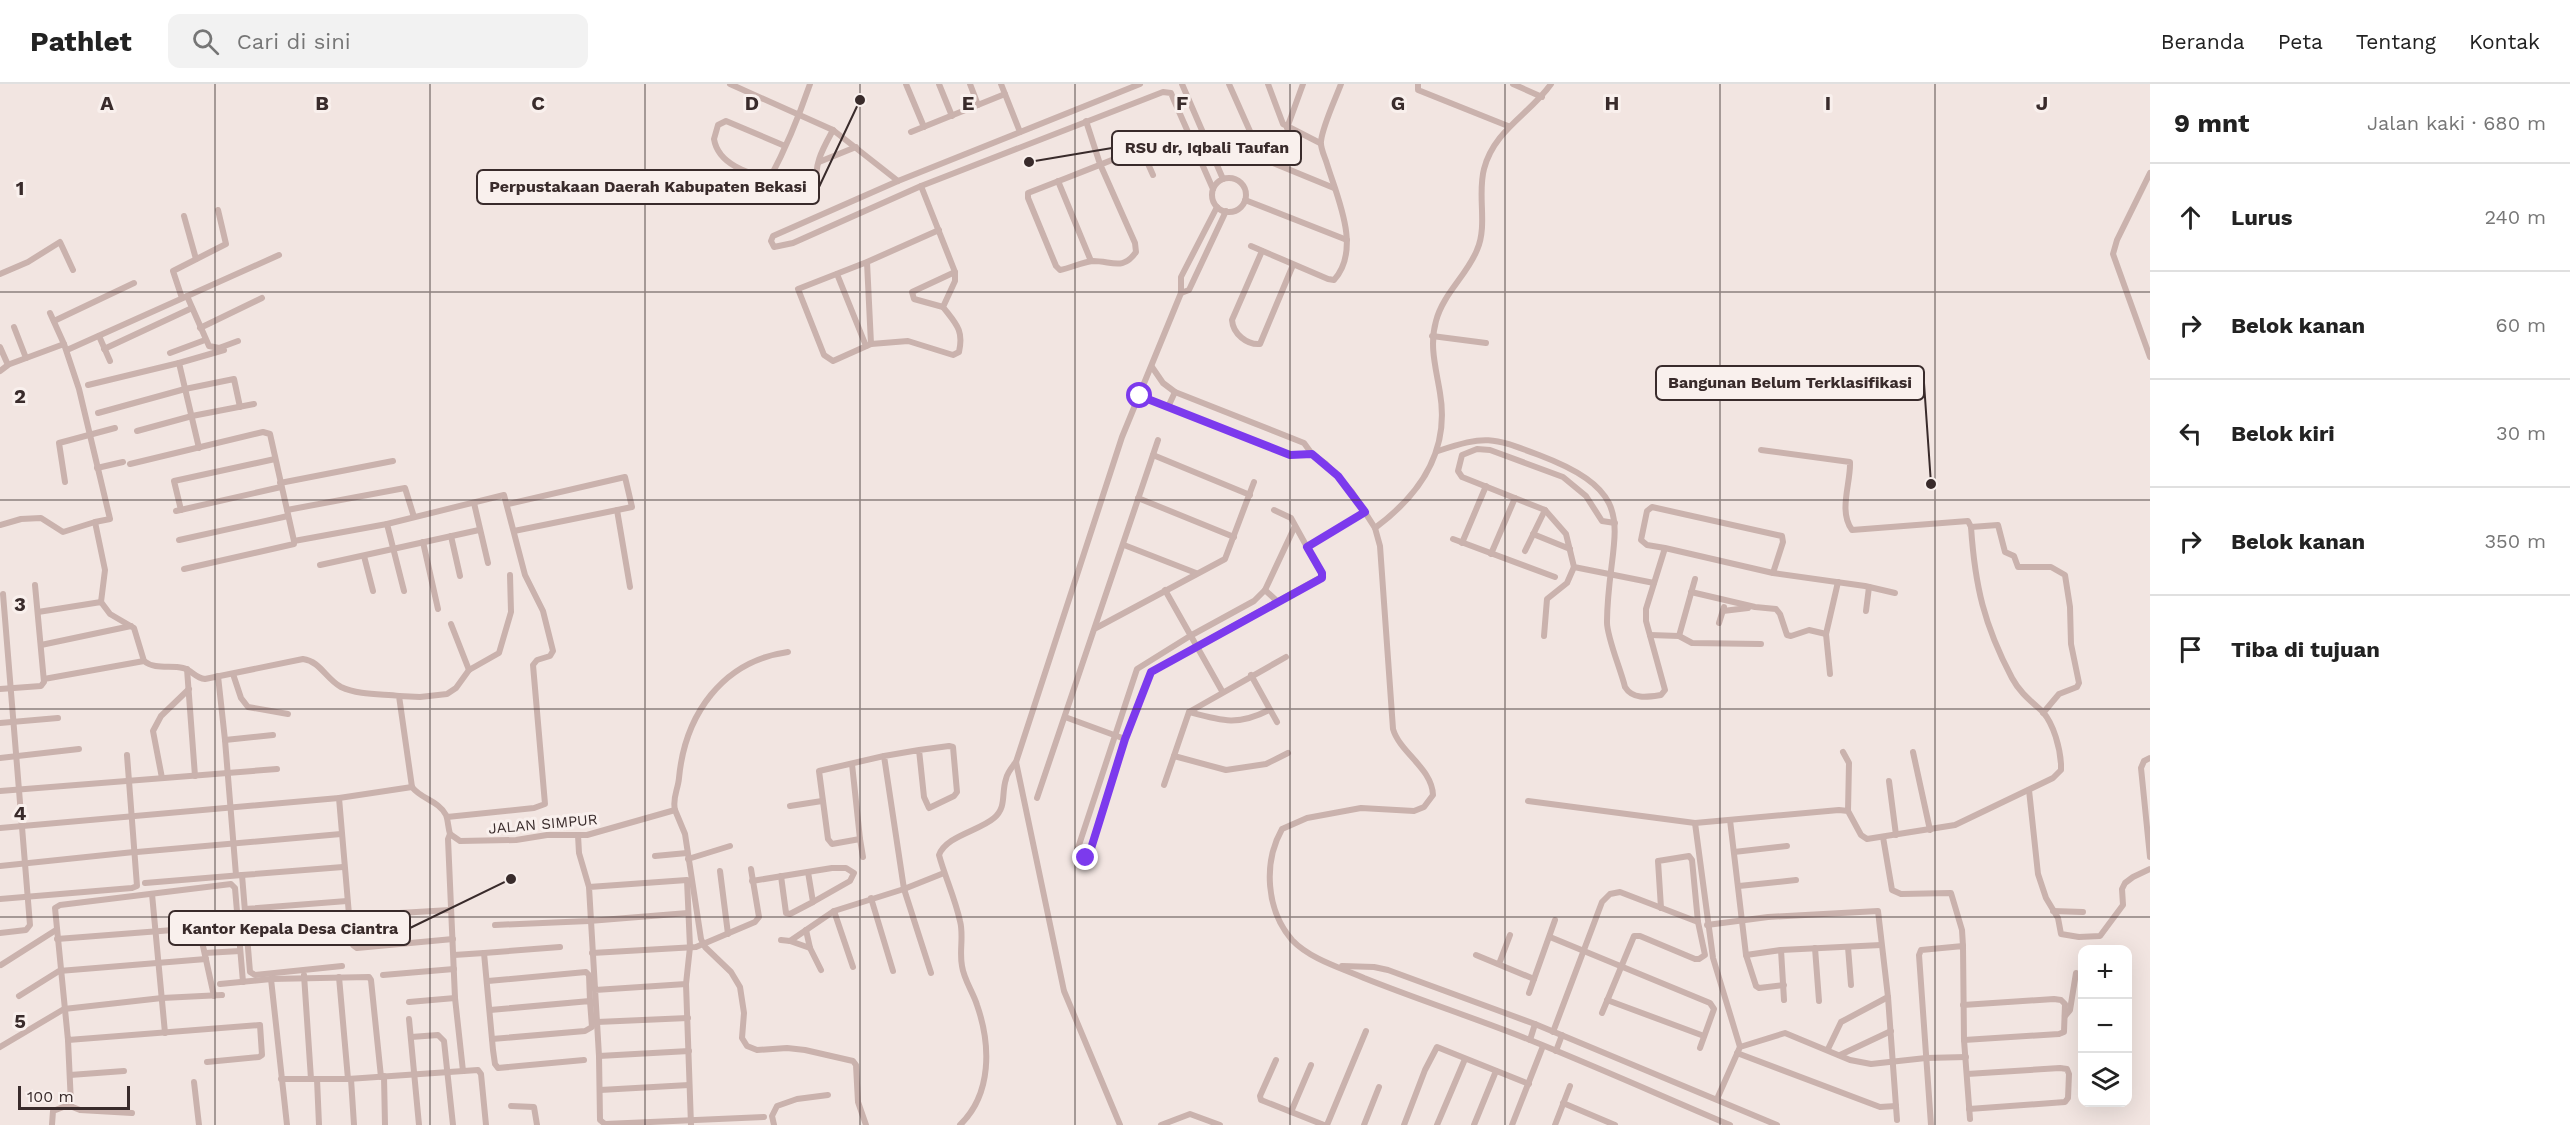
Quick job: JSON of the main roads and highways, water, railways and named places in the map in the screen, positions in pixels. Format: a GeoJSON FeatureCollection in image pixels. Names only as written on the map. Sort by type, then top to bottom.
{"type":"FeatureCollection","features":[{"type":"Feature","properties":{"kind":"place","name":"Perpustakaan Daerah Kabupaten Bekasi"},"geometry":{"type":"Point","coordinates":[860,100]}},
{"type":"Feature","properties":{"kind":"place","name":"RSU dr, Iqbali Taufan"},"geometry":{"type":"Point","coordinates":[1029,162]}},
{"type":"Feature","properties":{"kind":"place","name":"Bangunan Belum Terklasifikasi"},"geometry":{"type":"Point","coordinates":[1931,484]}},
{"type":"Feature","properties":{"kind":"place","name":"Kantor Kepala Desa Ciantra"},"geometry":{"type":"Point","coordinates":[511,879]}}]}
